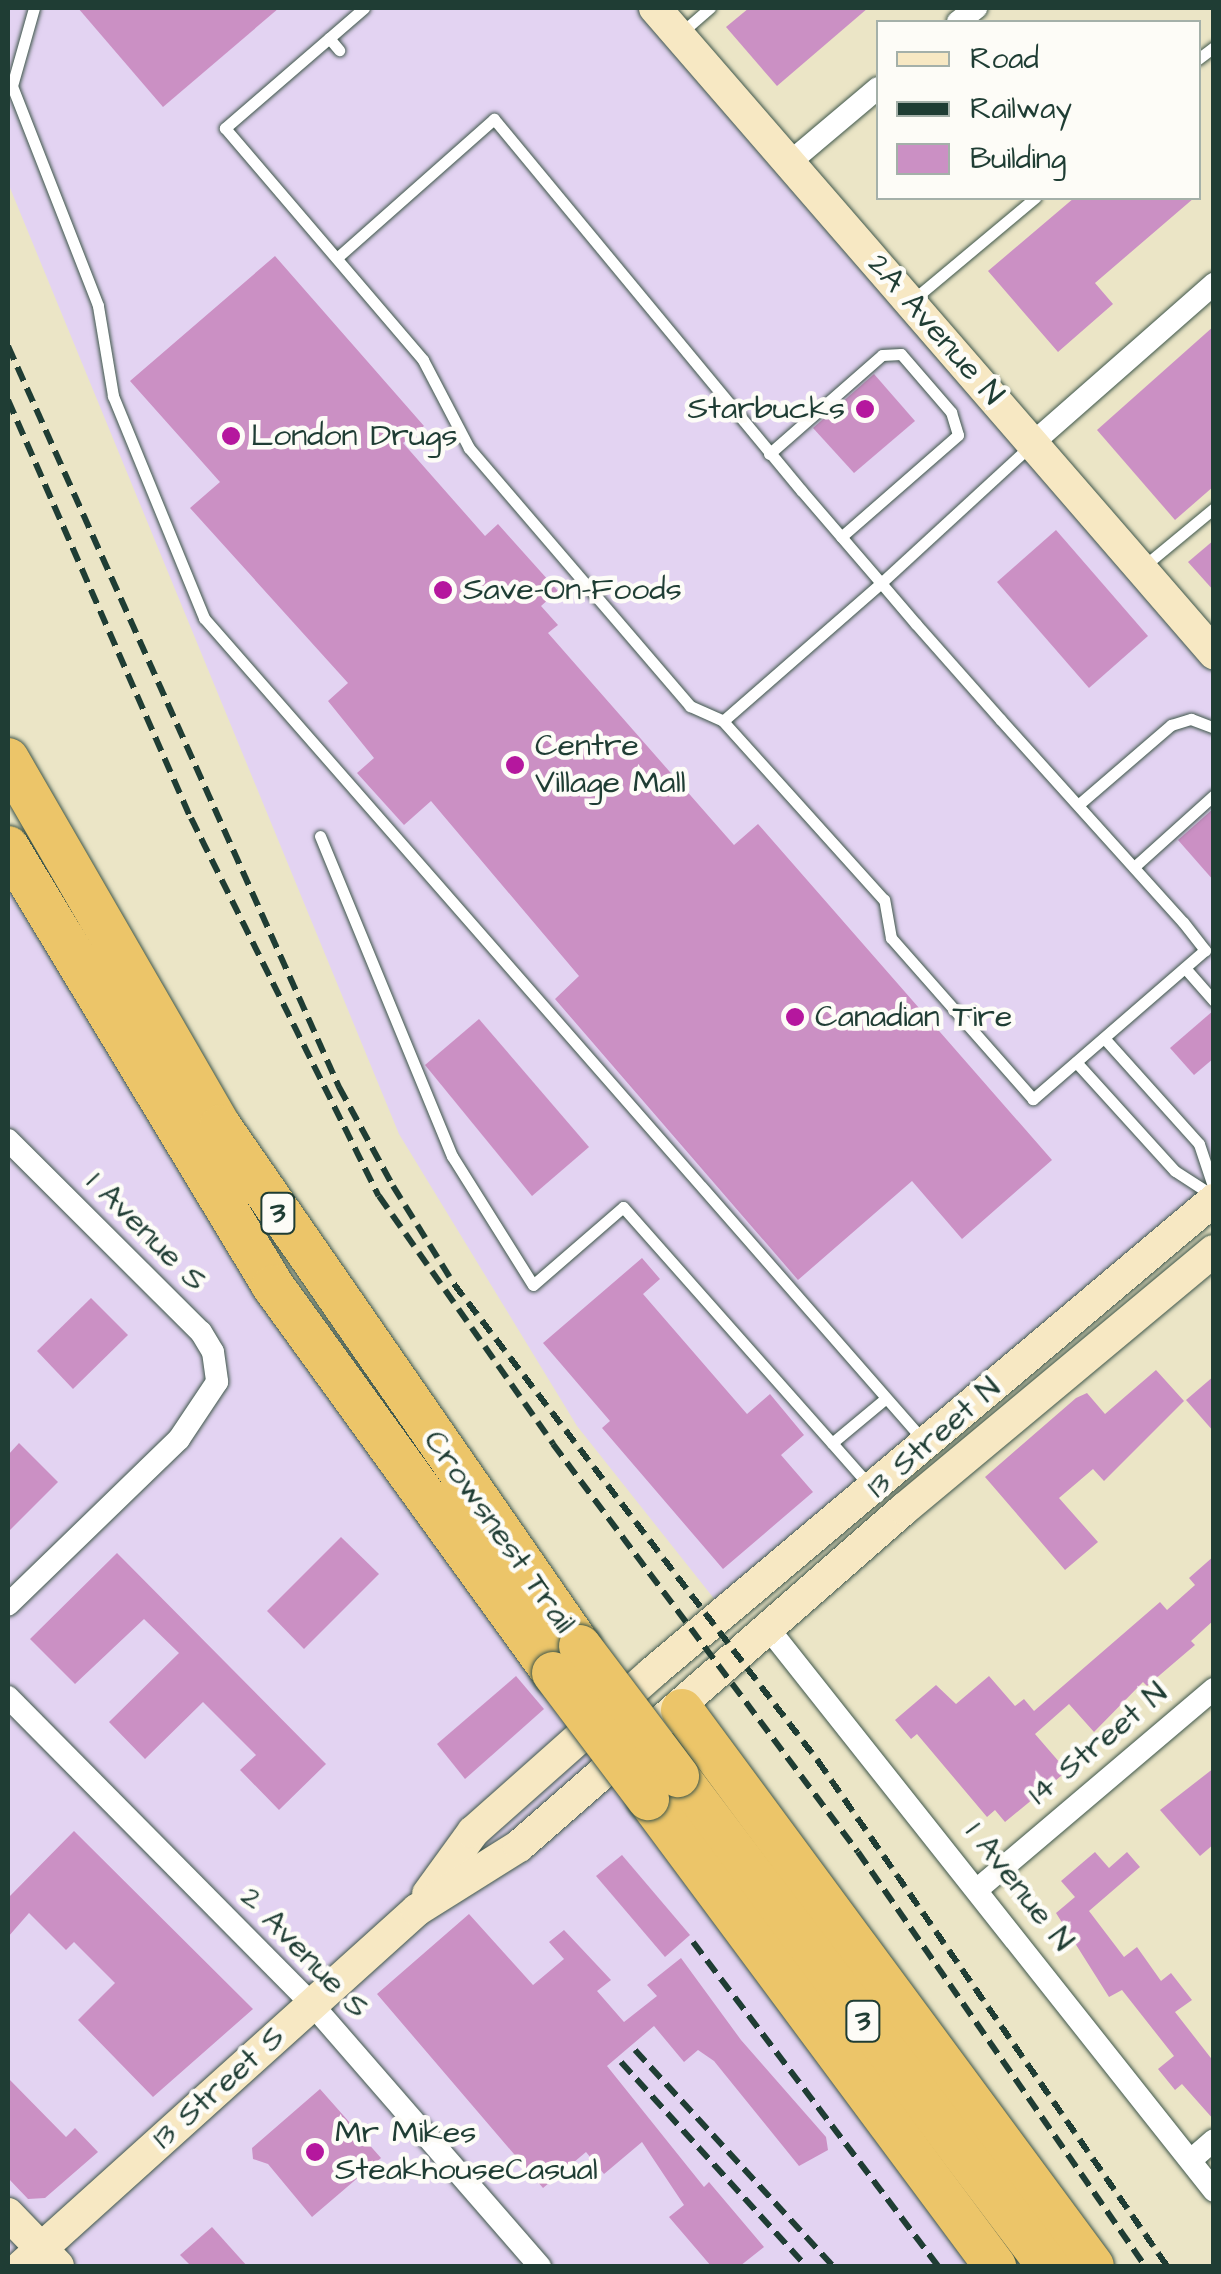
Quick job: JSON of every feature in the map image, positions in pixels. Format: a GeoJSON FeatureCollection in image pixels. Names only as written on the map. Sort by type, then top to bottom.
{"type":"FeatureCollection","features":[{"type":"Feature","properties":{"kind":"highway","name":"Crowsnest Trail"},"geometry":{"type":"LineString","coordinates":[[8,759],[220,1126],[566,1659]]}},
{"type":"Feature","properties":{"kind":"highway","name":"Crowsnest Trail"},"geometry":{"type":"LineString","coordinates":[[8,848],[273,1286],[663,1787],[1048,2266]]}},
{"type":"Feature","properties":{"kind":"highway"},"geometry":{"type":"LineString","coordinates":[[682,1710],[1093,2266]]}},
{"type":"Feature","properties":{"kind":"highway","name":"Crowsnest Trail"},"geometry":{"type":"LineString","coordinates":[[663,1787],[995,2266]]}},
{"type":"Feature","properties":{"kind":"street","name":"2A Avenue N"},"geometry":{"type":"LineString","coordinates":[[655,8],[1214,653]]}},
{"type":"Feature","properties":{"kind":"street"},"geometry":{"type":"LineString","coordinates":[[789,162],[876,90]]}},
{"type":"Feature","properties":{"kind":"street"},"geometry":{"type":"LineString","coordinates":[[1034,442],[1214,284]]}},
{"type":"Feature","properties":{"kind":"street","name":"1 Avenue S"},"geometry":{"type":"LineString","coordinates":[[8,1140],[201,1332],[213,1352],[217,1382],[179,1439],[8,1606]]}},
{"type":"Feature","properties":{"kind":"street","name":"13 Street N"},"geometry":{"type":"LineString","coordinates":[[652,1673],[873,1490],[1213,1195]]}},
{"type":"Feature","properties":{"kind":"street","name":"13 Street N"},"geometry":{"type":"LineString","coordinates":[[682,1710],[768,1628],[1214,1252]]}},
{"type":"Feature","properties":{"kind":"street","name":"1 Avenue N"},"geometry":{"type":"LineString","coordinates":[[768,1628],[979,1888],[1214,2191]]}},
{"type":"Feature","properties":{"kind":"street","name":"13 Street S"},"geometry":{"type":"LineString","coordinates":[[417,1910],[474,1832],[652,1673]]}},
{"type":"Feature","properties":{"kind":"street","name":"14 Street N"},"geometry":{"type":"LineString","coordinates":[[979,1888],[1214,1689]]}},
{"type":"Feature","properties":{"kind":"street","name":"2 Avenue S"},"geometry":{"type":"LineString","coordinates":[[8,1697],[312,2003],[540,2266]]}},
{"type":"Feature","properties":{"kind":"street","name":"13 Street S"},"geometry":{"type":"LineString","coordinates":[[41,2260],[312,2003],[417,1910],[519,1846],[682,1710]]}},
{"type":"Feature","properties":{"kind":"street"},"geometry":{"type":"LineString","coordinates":[[1191,2160],[1214,2140]]}},
{"type":"Feature","properties":{"kind":"street"},"geometry":{"type":"LineString","coordinates":[[8,2214],[41,2260]]}},
{"type":"Feature","properties":{"kind":"lane"},"geometry":{"type":"LineString","coordinates":[[34,8],[12,86],[98,306],[113,396],[204,618],[926,1444]]}},
{"type":"Feature","properties":{"kind":"lane"},"geometry":{"type":"LineString","coordinates":[[339,256],[494,120],[841,537],[1205,950],[1033,1100],[891,938],[884,900],[723,721],[690,706],[468,448],[423,360],[339,256],[225,128],[284,85],[364,8]]}},
{"type":"Feature","properties":{"kind":"lane"},"geometry":{"type":"LineString","coordinates":[[678,34],[710,8]]}},
{"type":"Feature","properties":{"kind":"lane"},"geometry":{"type":"LineString","coordinates":[[329,38],[339,50]]}},
{"type":"Feature","properties":{"kind":"lane"},"geometry":{"type":"LineString","coordinates":[[911,302],[1032,200]]}},
{"type":"Feature","properties":{"kind":"lane"},"geometry":{"type":"LineString","coordinates":[[770,454],[893,351],[958,423],[949,446],[841,537]]}},
{"type":"Feature","properties":{"kind":"lane"},"geometry":{"type":"LineString","coordinates":[[723,721],[1034,442]]}},
{"type":"Feature","properties":{"kind":"lane"},"geometry":{"type":"LineString","coordinates":[[1140,569],[1214,508]]}},
{"type":"Feature","properties":{"kind":"lane"},"geometry":{"type":"LineString","coordinates":[[1078,805],[1171,725],[1191,719],[1214,728]]}},
{"type":"Feature","properties":{"kind":"lane"},"geometry":{"type":"LineString","coordinates":[[1134,867],[1214,796]]}},
{"type":"Feature","properties":{"kind":"lane"},"geometry":{"type":"LineString","coordinates":[[320,836],[452,1156],[533,1285],[623,1208],[873,1490]]}},
{"type":"Feature","properties":{"kind":"lane"},"geometry":{"type":"LineString","coordinates":[[1184,968],[1214,1001]]}},
{"type":"Feature","properties":{"kind":"lane"},"geometry":{"type":"LineString","coordinates":[[1104,1038],[1199,1144],[1213,1195]]}},
{"type":"Feature","properties":{"kind":"lane"},"geometry":{"type":"LineString","coordinates":[[1076,1062],[1176,1171],[1213,1195]]}},
{"type":"Feature","properties":{"kind":"lane"},"geometry":{"type":"LineString","coordinates":[[832,1443],[886,1398]]}},
{"type":"Feature","properties":{"kind":"shaded area"},"geometry":{"type":"Polygon","coordinates":[[[8,8],[655,8],[1213,653],[1213,1195],[727,1615],[577,1426],[399,1134],[8,183],[8,8]]]}},
{"type":"Feature","properties":{"kind":"shaded area"},"geometry":{"type":"Polygon","coordinates":[[[8,876],[981,2266],[8,2266],[8,876]]]}},
{"type":"Feature","properties":{"kind":"building"},"geometry":{"type":"Polygon","coordinates":[[[78,8],[279,8],[163,107],[78,8]]]}},
{"type":"Feature","properties":{"kind":"building"},"geometry":{"type":"Polygon","coordinates":[[[749,8],[868,8],[777,86],[726,27],[749,8]]]}},
{"type":"Feature","properties":{"kind":"building"},"geometry":{"type":"Polygon","coordinates":[[[1072,200],[1192,200],[1095,283],[1113,304],[1058,352],[988,271],[1072,200]]]}},
{"type":"Feature","properties":{"kind":"building","name":"Centre Village Mall"},"geometry":{"type":"Polygon","coordinates":[[[275,256],[424,426],[403,443],[485,536],[498,524],[558,591],[541,606],[558,625],[548,633],[734,845],[758,824],[1052,1160],[962,1239],[912,1181],[798,1280],[555,999],[579,976],[431,801],[404,825],[357,773],[374,758],[328,701],[348,683],[190,508],[220,482],[130,381],[275,256]]]}},
{"type":"Feature","properties":{"kind":"building"},"geometry":{"type":"Polygon","coordinates":[[[1214,326],[1214,486],[1175,520],[1097,430],[1214,326]]]}},
{"type":"Feature","properties":{"kind":"building"},"geometry":{"type":"Polygon","coordinates":[[[874,374],[915,421],[854,473],[813,428],[874,374]]]}},
{"type":"Feature","properties":{"kind":"building"},"geometry":{"type":"Polygon","coordinates":[[[1056,530],[1148,636],[1089,688],[997,582],[1056,530]]]}},
{"type":"Feature","properties":{"kind":"building"},"geometry":{"type":"Polygon","coordinates":[[[1214,540],[1214,591],[1188,562],[1214,540]]]}},
{"type":"Feature","properties":{"kind":"building"},"geometry":{"type":"Polygon","coordinates":[[[1214,808],[1214,881],[1178,840],[1214,808]]]}},
{"type":"Feature","properties":{"kind":"building"},"geometry":{"type":"Polygon","coordinates":[[[1214,1010],[1214,1058],[1194,1075],[1170,1048],[1214,1010]]]}},
{"type":"Feature","properties":{"kind":"building"},"geometry":{"type":"Polygon","coordinates":[[[479,1019],[589,1147],[532,1196],[425,1065],[479,1019]]]}},
{"type":"Feature","properties":{"kind":"building"},"geometry":{"type":"Polygon","coordinates":[[[642,1258],[660,1279],[643,1294],[747,1414],[770,1394],[804,1435],[781,1455],[813,1492],[723,1569],[602,1428],[610,1421],[543,1343],[642,1258]]]}},
{"type":"Feature","properties":{"kind":"building"},"geometry":{"type":"Polygon","coordinates":[[[91,1298],[128,1335],[73,1389],[37,1351],[91,1298]]]}},
{"type":"Feature","properties":{"kind":"building"},"geometry":{"type":"Polygon","coordinates":[[[1156,1370],[1184,1401],[1104,1481],[1093,1469],[1059,1498],[1098,1542],[1065,1570],[985,1477],[1076,1398],[1087,1393],[1105,1414],[1156,1370]]]}},
{"type":"Feature","properties":{"kind":"building"},"geometry":{"type":"Polygon","coordinates":[[[1214,1376],[1214,1432],[1186,1400],[1214,1376]]]}},
{"type":"Feature","properties":{"kind":"building"},"geometry":{"type":"Polygon","coordinates":[[[19,1443],[58,1482],[8,1532],[8,1455],[19,1443]]]}},
{"type":"Feature","properties":{"kind":"building"},"geometry":{"type":"Polygon","coordinates":[[[341,1537],[379,1574],[304,1649],[267,1611],[341,1537]]]}},
{"type":"Feature","properties":{"kind":"building"},"geometry":{"type":"Polygon","coordinates":[[[117,1553],[326,1764],[279,1810],[240,1770],[256,1755],[203,1702],[145,1759],[109,1722],[179,1653],[144,1619],[75,1684],[30,1639],[117,1553]]]}},
{"type":"Feature","properties":{"kind":"building"},"geometry":{"type":"Polygon","coordinates":[[[1214,1556],[1214,1620],[1191,1641],[1195,1645],[1147,1686],[1143,1682],[1094,1732],[1069,1704],[1035,1734],[1067,1771],[1005,1822],[995,1810],[987,1817],[917,1734],[911,1739],[895,1720],[936,1685],[956,1704],[989,1676],[1015,1706],[1024,1699],[1034,1711],[1160,1602],[1167,1610],[1195,1585],[1189,1578],[1214,1556]]]}},
{"type":"Feature","properties":{"kind":"building"},"geometry":{"type":"Polygon","coordinates":[[[516,1676],[544,1709],[465,1779],[437,1744],[516,1676]]]}},
{"type":"Feature","properties":{"kind":"building"},"geometry":{"type":"Polygon","coordinates":[[[1214,1768],[1214,1844],[1200,1856],[1160,1810],[1214,1768]]]}},
{"type":"Feature","properties":{"kind":"building"},"geometry":{"type":"Polygon","coordinates":[[[74,1831],[253,2009],[153,2097],[78,2020],[115,1983],[74,1942],[66,1950],[29,1913],[8,1937],[8,1898],[74,1831]]]}},
{"type":"Feature","properties":{"kind":"building"},"geometry":{"type":"Polygon","coordinates":[[[1095,1852],[1109,1868],[1127,1852],[1140,1867],[1089,1911],[1124,1957],[1137,1947],[1161,1981],[1171,1973],[1192,2000],[1175,2012],[1214,2062],[1214,2120],[1182,2084],[1175,2090],[1158,2069],[1174,2056],[1122,1990],[1109,1997],[1056,1913],[1075,1897],[1061,1881],[1095,1852]]]}},
{"type":"Feature","properties":{"kind":"building"},"geometry":{"type":"Polygon","coordinates":[[[622,1855],[690,1935],[665,1957],[596,1876],[622,1855]]]}},
{"type":"Feature","properties":{"kind":"building"},"geometry":{"type":"Polygon","coordinates":[[[469,1914],[533,1985],[564,1959],[549,1942],[564,1930],[611,1980],[597,1991],[624,2022],[657,1996],[647,1985],[681,1958],[741,2040],[826,2137],[828,2150],[799,2166],[714,2061],[698,2050],[684,2062],[654,2026],[607,2066],[704,2187],[709,2182],[764,2247],[740,2266],[711,2266],[669,2217],[684,2205],[642,2142],[604,2174],[586,2152],[543,2188],[377,1994],[469,1914]]]}},
{"type":"Feature","properties":{"kind":"building"},"geometry":{"type":"Polygon","coordinates":[[[8,2078],[66,2137],[75,2128],[98,2152],[45,2198],[28,2199],[8,2178],[8,2078]]]}},
{"type":"Feature","properties":{"kind":"building","name":"Mr Mikes SteakhouseCasual"},"geometry":{"type":"Polygon","coordinates":[[[320,2089],[381,2158],[312,2217],[268,2164],[253,2159],[252,2148],[320,2089]]]}},
{"type":"Feature","properties":{"kind":"building"},"geometry":{"type":"Polygon","coordinates":[[[212,2227],[247,2266],[191,2266],[180,2255],[212,2227]]]}},
{"type":"Feature","properties":{"kind":"railway"},"geometry":{"type":"LineString","coordinates":[[8,346],[339,1087],[393,1186],[454,1284],[818,1761],[1167,2266]]}},
{"type":"Feature","properties":{"kind":"railway"},"geometry":{"type":"LineString","coordinates":[[8,400],[191,818],[379,1196],[553,1444],[858,1852],[1145,2266]]}},
{"type":"Feature","properties":{"kind":"railway"},"geometry":{"type":"LineString","coordinates":[[693,1942],[938,2266]]}},
{"type":"Feature","properties":{"kind":"railway"},"geometry":{"type":"LineString","coordinates":[[635,2050],[833,2266]]}},
{"type":"Feature","properties":{"kind":"railway"},"geometry":{"type":"LineString","coordinates":[[621,2062],[806,2266]]}},
{"type":"Feature","properties":{"kind":"place","name":"Starbucks"},"geometry":{"type":"Point","coordinates":[865,409]}},
{"type":"Feature","properties":{"kind":"place","name":"London Drugs"},"geometry":{"type":"Point","coordinates":[231,436]}},
{"type":"Feature","properties":{"kind":"place","name":"Save-On-Foods"},"geometry":{"type":"Point","coordinates":[443,590]}},
{"type":"Feature","properties":{"kind":"place","name":"Centre Village Mall"},"geometry":{"type":"Point","coordinates":[515,765]}},
{"type":"Feature","properties":{"kind":"place","name":"Canadian Tire"},"geometry":{"type":"Point","coordinates":[795,1017]}},
{"type":"Feature","properties":{"kind":"place","name":"Mr Mikes SteakhouseCasual"},"geometry":{"type":"Point","coordinates":[315,2152]}}]}
